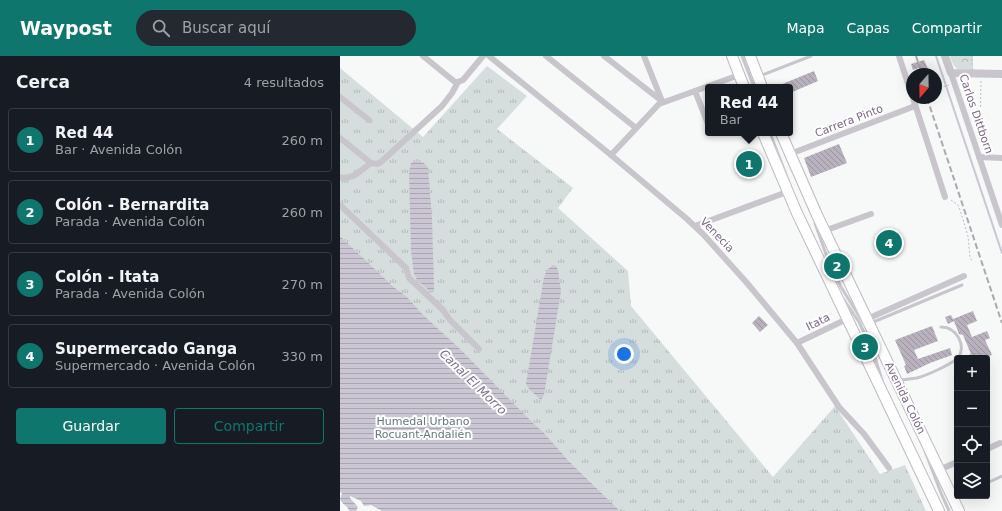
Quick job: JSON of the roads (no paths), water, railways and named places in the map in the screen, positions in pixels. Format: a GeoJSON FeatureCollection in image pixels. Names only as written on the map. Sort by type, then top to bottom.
{"type":"FeatureCollection","features":[{"type":"Feature","properties":{"kind":"main road"},"geometry":{"type":"LineString","coordinates":[[732,56],[743,84]]}},
{"type":"Feature","properties":{"kind":"main road"},"geometry":{"type":"LineString","coordinates":[[750,56],[758,82]]}},
{"type":"Feature","properties":{"kind":"main road","name":"Avenida Colón"},"geometry":{"type":"LineString","coordinates":[[766,136],[781,154],[824,230],[939,470],[954,495]]}},
{"type":"Feature","properties":{"kind":"main road","name":"Avenida Colón"},"geometry":{"type":"LineString","coordinates":[[780,136],[781,154],[787,192],[847,319],[940,508]]}},
{"type":"Feature","properties":{"kind":"main road","name":"Avenida Colón"},"geometry":{"type":"LineString","coordinates":[[956,499],[959,511]]}},
{"type":"Feature","properties":{"kind":"street"},"geometry":{"type":"LineString","coordinates":[[423,56],[455,82],[458,82]]}},
{"type":"Feature","properties":{"kind":"street"},"geometry":{"type":"LineString","coordinates":[[340,138],[371,163],[377,164],[381,162],[442,106],[458,82],[463,80],[483,56]]}},
{"type":"Feature","properties":{"kind":"street","name":"Venecia"},"geometry":{"type":"LineString","coordinates":[[489,56],[611,155],[695,226],[747,283],[797,343],[839,407],[864,434],[889,468]]}},
{"type":"Feature","properties":{"kind":"street"},"geometry":{"type":"LineString","coordinates":[[546,56],[636,128]]}},
{"type":"Feature","properties":{"kind":"street"},"geometry":{"type":"LineString","coordinates":[[604,56],[663,102]]}},
{"type":"Feature","properties":{"kind":"street"},"geometry":{"type":"LineString","coordinates":[[644,56],[663,102]]}},
{"type":"Feature","properties":{"kind":"street"},"geometry":{"type":"LineString","coordinates":[[899,56],[906,78]]}},
{"type":"Feature","properties":{"kind":"street","name":"Carlos Dittborn"},"geometry":{"type":"LineString","coordinates":[[945,56],[1002,225]]}},
{"type":"Feature","properties":{"kind":"street"},"geometry":{"type":"LineString","coordinates":[[951,73],[1002,74]]}},
{"type":"Feature","properties":{"kind":"street"},"geometry":{"type":"LineString","coordinates":[[714,84],[739,75]]}},
{"type":"Feature","properties":{"kind":"street"},"geometry":{"type":"LineString","coordinates":[[611,155],[656,106],[663,102],[705,87]]}},
{"type":"Feature","properties":{"kind":"street"},"geometry":{"type":"LineString","coordinates":[[695,91],[705,116]]}},
{"type":"Feature","properties":{"kind":"street"},"geometry":{"type":"LineString","coordinates":[[340,97],[369,120]]}},
{"type":"Feature","properties":{"kind":"street"},"geometry":{"type":"LineString","coordinates":[[915,106],[945,197]]}},
{"type":"Feature","properties":{"kind":"street","name":"Carrera Pinto"},"geometry":{"type":"LineString","coordinates":[[781,154],[915,106]]}},
{"type":"Feature","properties":{"kind":"street"},"geometry":{"type":"LineString","coordinates":[[979,158],[1002,158]]}},
{"type":"Feature","properties":{"kind":"street"},"geometry":{"type":"LineString","coordinates":[[340,176],[346,178],[351,177],[371,163]]}},
{"type":"Feature","properties":{"kind":"street"},"geometry":{"type":"LineString","coordinates":[[695,226],[787,192]]}},
{"type":"Feature","properties":{"kind":"street"},"geometry":{"type":"LineString","coordinates":[[340,205],[406,268],[410,278],[443,310],[450,320],[479,349]]}},
{"type":"Feature","properties":{"kind":"street"},"geometry":{"type":"LineString","coordinates":[[824,230],[871,214]]}},
{"type":"Feature","properties":{"kind":"street"},"geometry":{"type":"LineString","coordinates":[[868,321],[881,312],[964,276]]}},
{"type":"Feature","properties":{"kind":"street","name":"Itata"},"geometry":{"type":"LineString","coordinates":[[797,343],[847,319]]}},
{"type":"Feature","properties":{"kind":"street"},"geometry":{"type":"LineString","coordinates":[[990,448],[1000,443]]}},
{"type":"Feature","properties":{"kind":"street"},"geometry":{"type":"LineString","coordinates":[[939,470],[955,463]]}},
{"type":"Feature","properties":{"kind":"lane"},"geometry":{"type":"LineString","coordinates":[[742,56],[753,84]]}},
{"type":"Feature","properties":{"kind":"lane"},"geometry":{"type":"LineString","coordinates":[[746,56],[758,82],[811,56]]}},
{"type":"Feature","properties":{"kind":"lane"},"geometry":{"type":"LineString","coordinates":[[772,136],[795,177]]}},
{"type":"Feature","properties":{"kind":"lane"},"geometry":{"type":"LineString","coordinates":[[781,144],[781,154],[801,212],[839,293],[859,322],[873,351],[887,393],[940,508]]}},
{"type":"Feature","properties":{"kind":"lane"},"geometry":{"type":"LineString","coordinates":[[813,217],[841,287],[862,320],[880,358]]}},
{"type":"Feature","properties":{"kind":"lane"},"geometry":{"type":"LineString","coordinates":[[868,321],[962,285]]}},
{"type":"Feature","properties":{"kind":"lane"},"geometry":{"type":"LineString","coordinates":[[941,327],[951,329],[958,337],[961,348],[959,355]]}},
{"type":"Feature","properties":{"kind":"lane"},"geometry":{"type":"LineString","coordinates":[[897,382],[905,378],[912,379],[921,376],[954,361]]}},
{"type":"Feature","properties":{"kind":"lane"},"geometry":{"type":"LineString","coordinates":[[922,446],[949,511]]}},
{"type":"Feature","properties":{"kind":"lane"},"geometry":{"type":"LineString","coordinates":[[990,482],[1002,476]]}},
{"type":"Feature","properties":{"kind":"water"},"geometry":{"type":"Polygon","coordinates":[[[414,161],[422,162],[428,168],[432,218],[434,291],[432,293],[418,281],[414,274],[411,251],[409,172],[411,163],[414,161]]]}},
{"type":"Feature","properties":{"kind":"water","name":"Humedal Urbano Rocuant-Andalién"},"geometry":{"type":"Polygon","coordinates":[[[340,236],[395,288],[407,297],[423,315],[458,347],[620,511],[382,511],[371,505],[364,506],[361,501],[350,496],[358,507],[356,511],[349,511],[340,499],[342,493],[340,492],[340,236]]]}},
{"type":"Feature","properties":{"kind":"water"},"geometry":{"type":"Polygon","coordinates":[[[553,265],[556,266],[558,270],[561,291],[544,395],[541,400],[526,384],[544,277],[547,270],[553,265]]]}},
{"type":"Feature","properties":{"kind":"waterway"},"geometry":{"type":"LineString","coordinates":[[936,56],[1002,253]]}},
{"type":"Feature","properties":{"kind":"railway"},"geometry":{"type":"LineString","coordinates":[[916,56],[920,68]]}},
{"type":"Feature","properties":{"kind":"railway"},"geometry":{"type":"LineString","coordinates":[[929,104],[1002,323]]}},
{"type":"Feature","properties":{"kind":"place","name":"Red 44"},"geometry":{"type":"Point","coordinates":[749,164]}},
{"type":"Feature","properties":{"kind":"place","name":"Supermercado Ganga"},"geometry":{"type":"Point","coordinates":[889,243]}},
{"type":"Feature","properties":{"kind":"place","name":"Colón - Bernardita"},"geometry":{"type":"Point","coordinates":[837,266]}},
{"type":"Feature","properties":{"kind":"place","name":"Colón - Itata"},"geometry":{"type":"Point","coordinates":[865,347]}},
{"type":"Feature","properties":{"kind":"water label","name":"Canal El Morro"},"geometry":{"type":"Point","coordinates":[473,382]}}]}
